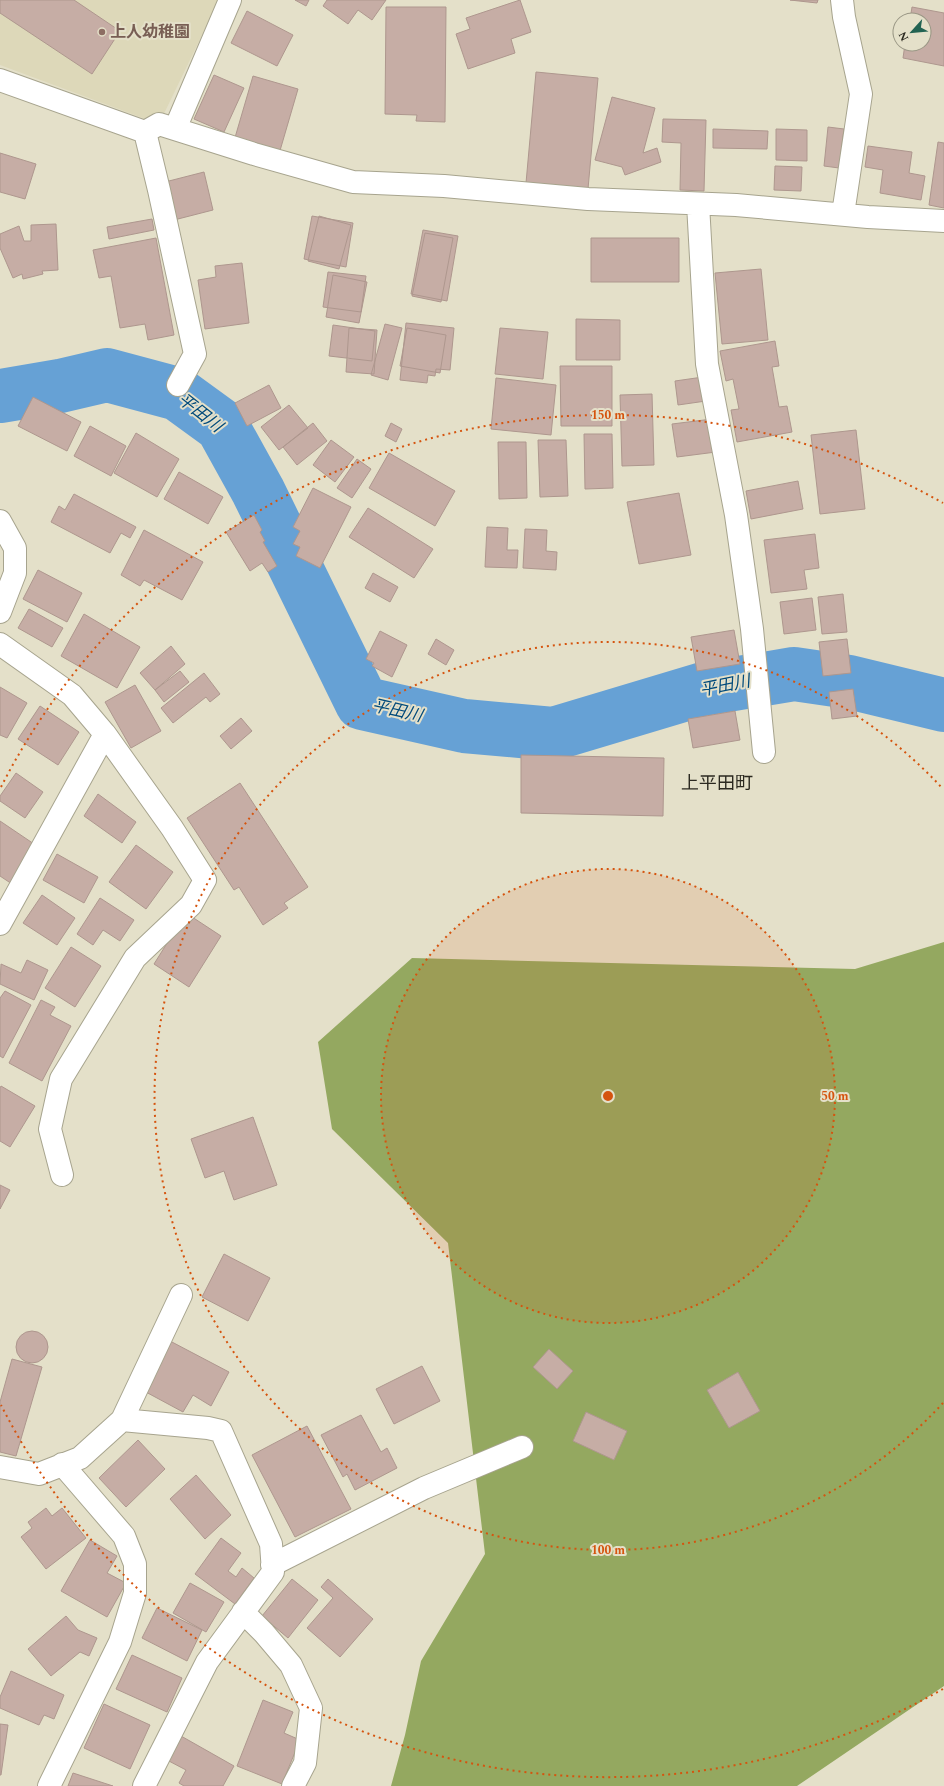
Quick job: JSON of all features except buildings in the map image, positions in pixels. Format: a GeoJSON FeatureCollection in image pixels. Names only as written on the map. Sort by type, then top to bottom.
{"type":"FeatureCollection","features":[{"type":"Feature","properties":{"kind":"street"},"geometry":{"type":"LineString","coordinates":[[175,129],[230,0]]}},
{"type":"Feature","properties":{"kind":"street"},"geometry":{"type":"LineString","coordinates":[[842,0],[844,17],[861,94],[843,214]]}},
{"type":"Feature","properties":{"kind":"street"},"geometry":{"type":"LineString","coordinates":[[0,80],[144,132],[159,124],[254,154],[353,182],[444,186],[588,199],[736,205],[944,221]]}},
{"type":"Feature","properties":{"kind":"street"},"geometry":{"type":"LineString","coordinates":[[144,132],[159,190],[196,354],[178,385]]}},
{"type":"Feature","properties":{"kind":"street"},"geometry":{"type":"LineString","coordinates":[[698,204],[707,364],[736,515],[752,630],[764,752]]}},
{"type":"Feature","properties":{"kind":"street"},"geometry":{"type":"LineString","coordinates":[[0,521],[15,548],[15,573],[0,612]]}},
{"type":"Feature","properties":{"kind":"street"},"geometry":{"type":"LineString","coordinates":[[0,644],[72,695],[105,734],[172,828],[205,880],[191,905],[135,958],[61,1079],[50,1129],[62,1175]]}},
{"type":"Feature","properties":{"kind":"street"},"geometry":{"type":"LineString","coordinates":[[0,924],[105,734]]}},
{"type":"Feature","properties":{"kind":"street"},"geometry":{"type":"LineString","coordinates":[[0,1467],[39,1474],[80,1458],[122,1420],[181,1295]]}},
{"type":"Feature","properties":{"kind":"street"},"geometry":{"type":"LineString","coordinates":[[122,1420],[208,1428],[221,1431],[271,1544],[273,1572],[207,1662],[144,1786]]}},
{"type":"Feature","properties":{"kind":"street"},"geometry":{"type":"LineString","coordinates":[[272,1565],[424,1488],[522,1447]]}},
{"type":"Feature","properties":{"kind":"street"},"geometry":{"type":"LineString","coordinates":[[49,1786],[120,1642],[135,1593],[135,1564],[124,1536],[62,1464]]}},
{"type":"Feature","properties":{"kind":"street"},"geometry":{"type":"LineString","coordinates":[[243,1612],[264,1633],[291,1665],[312,1708],[305,1763],[293,1786]]}},
{"type":"Feature","properties":{"kind":"shaded area","name":"上人幼稚園"},"geometry":{"type":"Polygon","coordinates":[[[0,0],[219,0],[159,124],[0,65],[0,0]]]}},
{"type":"Feature","properties":{"kind":"green space"},"geometry":{"type":"Polygon","coordinates":[[[944,942],[944,1686],[797,1786],[391,1786],[405,1735],[421,1661],[485,1554],[448,1243],[332,1129],[318,1042],[412,958],[855,969],[944,942]]]}},
{"type":"Feature","properties":{"kind":"waterway","name":"平田川"},"geometry":{"type":"LineString","coordinates":[[0,396],[60,386],[107,375],[178,394],[222,426],[258,491],[362,703],[464,726],[553,734],[703,689],[794,674],[849,682],[944,705]]}},
{"type":"Feature","properties":{"kind":"place","name":"上人幼稚園"},"geometry":{"type":"Point","coordinates":[102,32]}},
{"type":"Feature","properties":{"kind":"district","name":"上平田町"},"geometry":{"type":"Point","coordinates":[717,783]}}]}
